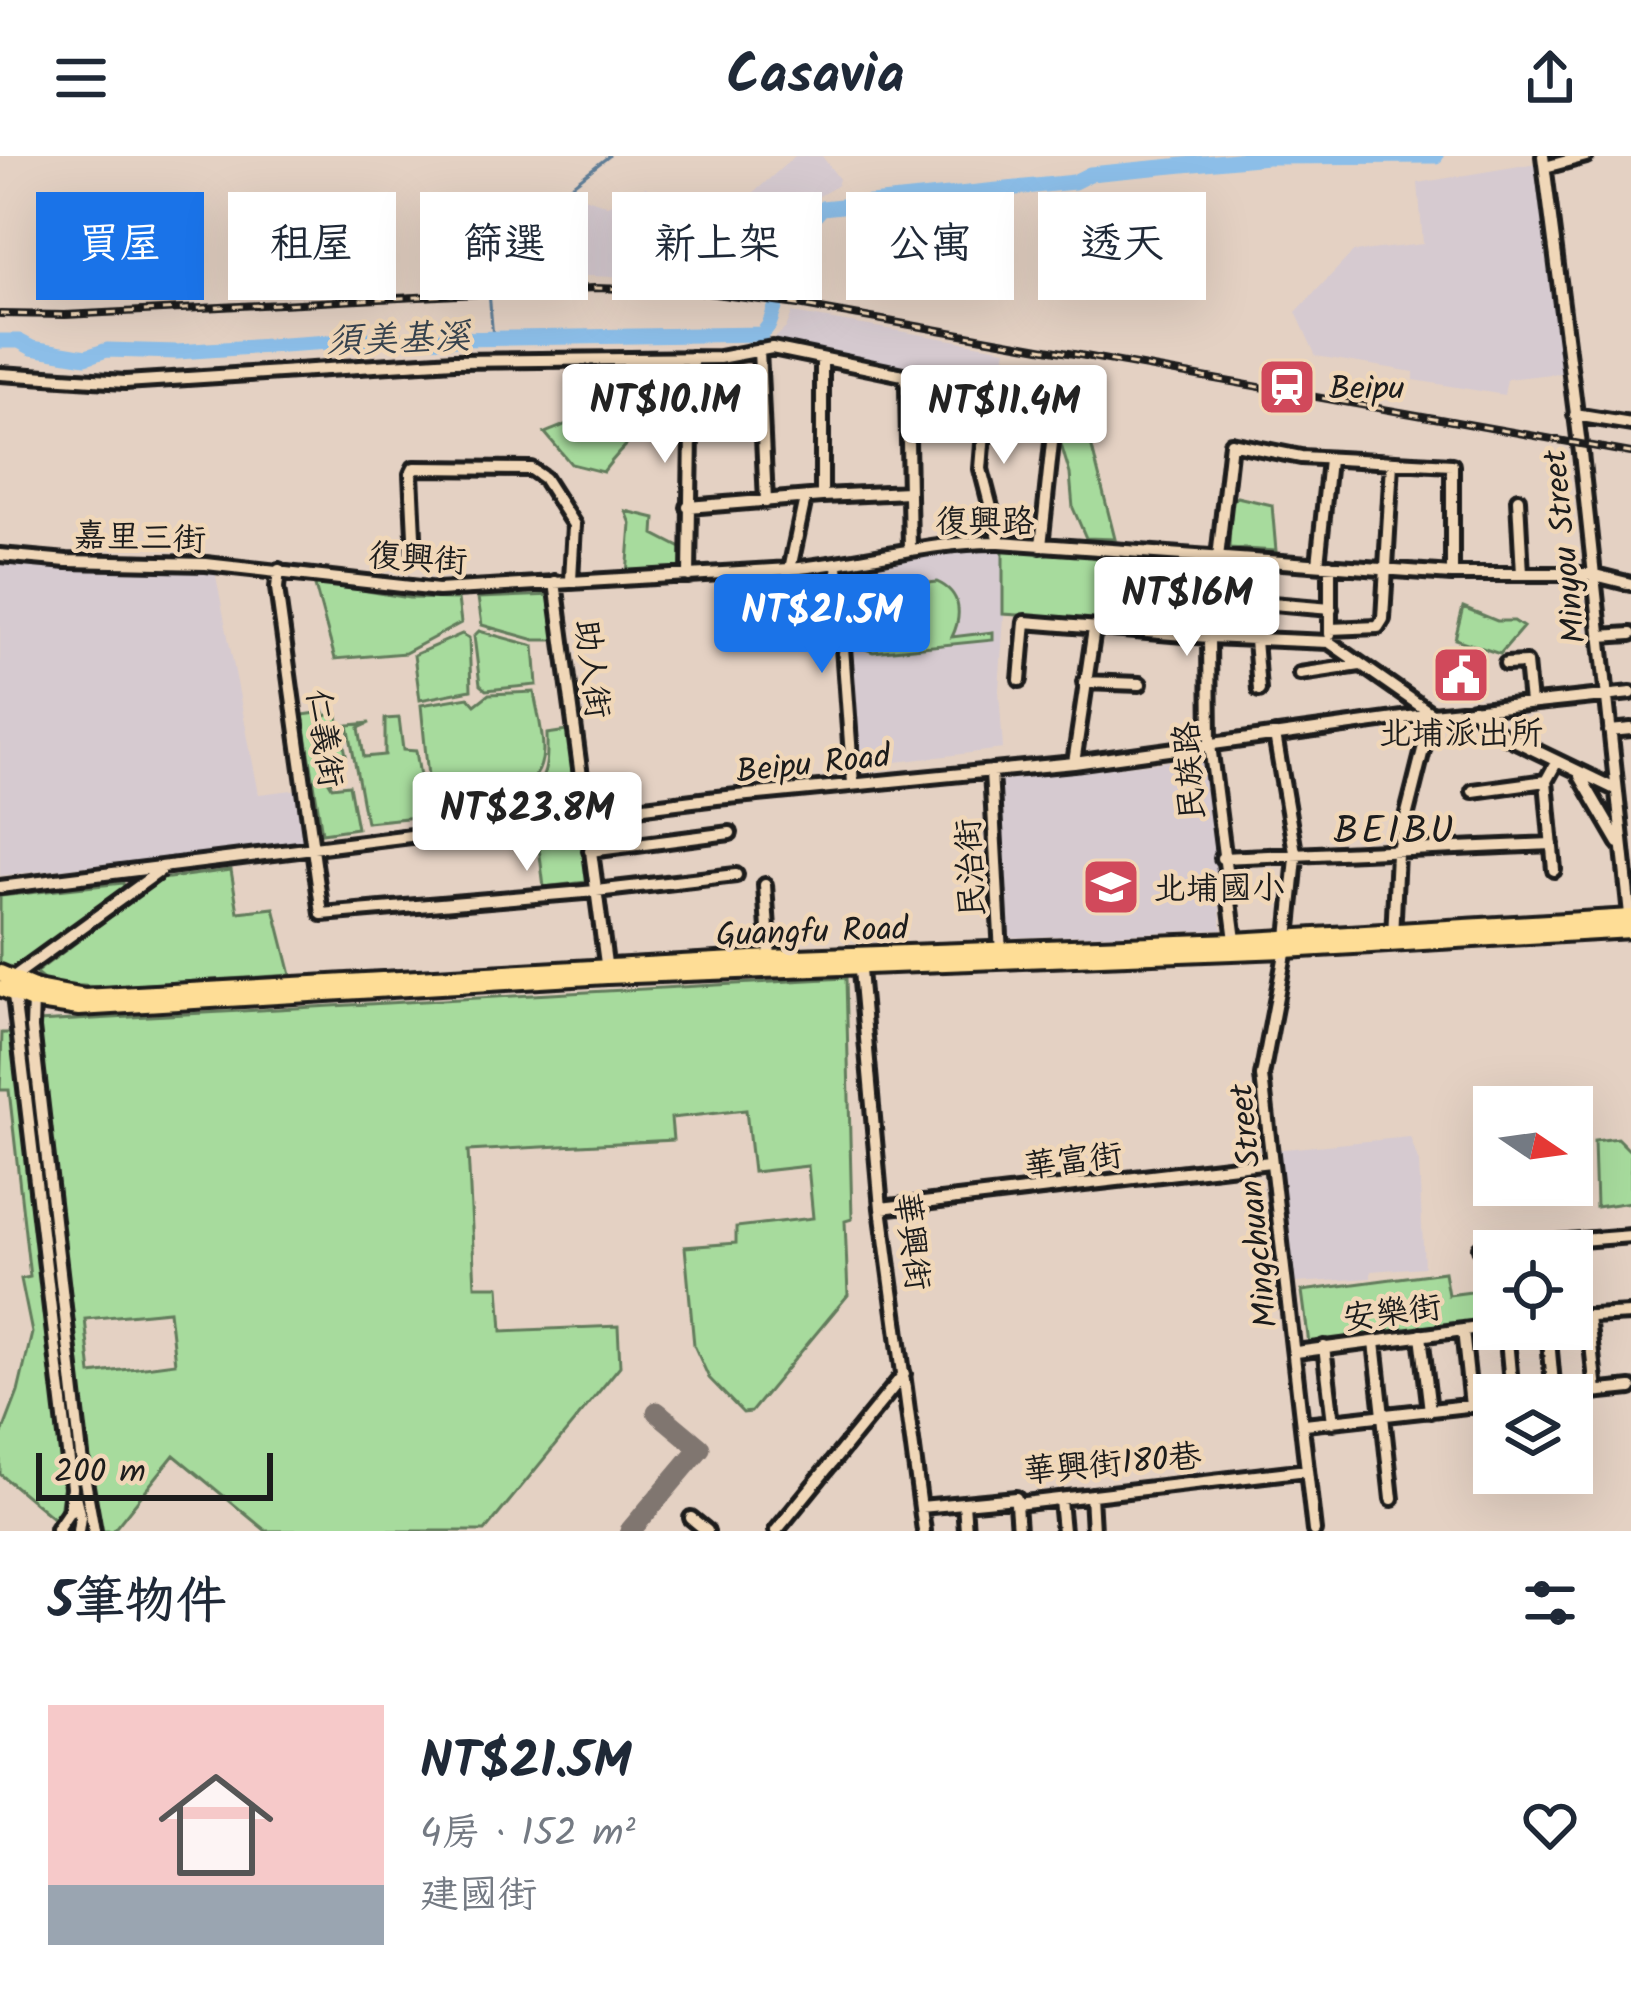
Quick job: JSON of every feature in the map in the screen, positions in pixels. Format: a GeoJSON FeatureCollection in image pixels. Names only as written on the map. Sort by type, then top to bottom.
{"type":"FeatureCollection","features":[{"type":"Feature","properties":{"kind":"main road","name":"Guangfu Road"},"geometry":{"type":"LineString","coordinates":[[1393,938],[1631,917]]}},
{"type":"Feature","properties":{"kind":"main road","name":"Guangfu Road"},"geometry":{"type":"LineString","coordinates":[[607,972],[1631,931]]}},
{"type":"Feature","properties":{"kind":"main road","name":"Guangfu Road"},"geometry":{"type":"LineString","coordinates":[[4,980],[79,1008],[770,958],[859,962]]}},
{"type":"Feature","properties":{"kind":"main road","name":"Guangfu Road"},"geometry":{"type":"LineString","coordinates":[[4,980],[16,995],[34,994]]}},
{"type":"Feature","properties":{"kind":"street"},"geometry":{"type":"LineString","coordinates":[[1544,160],[1586,156]]}},
{"type":"Feature","properties":{"kind":"street","name":"Minyou Street"},"geometry":{"type":"LineString","coordinates":[[1544,160],[1631,931]]}},
{"type":"Feature","properties":{"kind":"street"},"geometry":{"type":"LineString","coordinates":[[0,374],[125,382],[454,361],[692,358],[772,348],[903,374],[910,550]]}},
{"type":"Feature","properties":{"kind":"street"},"geometry":{"type":"LineString","coordinates":[[760,350],[766,502]]}},
{"type":"Feature","properties":{"kind":"street"},"geometry":{"type":"LineString","coordinates":[[688,576],[692,358]]}},
{"type":"Feature","properties":{"kind":"street"},"geometry":{"type":"LineString","coordinates":[[822,360],[822,496]]}},
{"type":"Feature","properties":{"kind":"street"},"geometry":{"type":"LineString","coordinates":[[1008,392],[1057,405],[1041,546]]}},
{"type":"Feature","properties":{"kind":"street"},"geometry":{"type":"LineString","coordinates":[[987,395],[981,469],[1000,542]]}},
{"type":"Feature","properties":{"kind":"street"},"geometry":{"type":"LineString","coordinates":[[1576,415],[1631,424]]}},
{"type":"Feature","properties":{"kind":"street","name":"民族路"},"geometry":{"type":"LineString","coordinates":[[1235,946],[1210,745],[1209,638],[1231,443],[1329,460]]}},
{"type":"Feature","properties":{"kind":"street"},"geometry":{"type":"LineString","coordinates":[[1393,938],[1397,853],[1432,714],[1360,665],[1330,635],[1324,565],[1329,460],[1452,465],[1452,574]]}},
{"type":"Feature","properties":{"kind":"street"},"geometry":{"type":"LineString","coordinates":[[1020,680],[1025,622],[1255,640],[1378,627],[1383,619],[1392,463]]}},
{"type":"Feature","properties":{"kind":"street"},"geometry":{"type":"LineString","coordinates":[[415,556],[414,468],[531,469],[544,478],[574,525],[571,580]]}},
{"type":"Feature","properties":{"kind":"street"},"geometry":{"type":"LineString","coordinates":[[688,507],[908,492]]}},
{"type":"Feature","properties":{"kind":"street"},"geometry":{"type":"LineString","coordinates":[[790,569],[805,498]]}},
{"type":"Feature","properties":{"kind":"street"},"geometry":{"type":"LineString","coordinates":[[1517,499],[1522,574]]}},
{"type":"Feature","properties":{"kind":"street","name":"復興路"},"geometry":{"type":"LineString","coordinates":[[555,582],[837,565],[966,542],[1000,542],[1452,574],[1591,574],[1631,584]]}},
{"type":"Feature","properties":{"kind":"street","name":"嘉里三街"},"geometry":{"type":"LineString","coordinates":[[0,555],[278,570]]}},
{"type":"Feature","properties":{"kind":"street"},"geometry":{"type":"LineString","coordinates":[[837,565],[853,784]]}},
{"type":"Feature","properties":{"kind":"street","name":"復興街"},"geometry":{"type":"LineString","coordinates":[[278,570],[438,590],[555,582]]}},
{"type":"Feature","properties":{"kind":"street","name":"仁義街"},"geometry":{"type":"LineString","coordinates":[[278,570],[322,914],[596,891]]}},
{"type":"Feature","properties":{"kind":"street","name":"助人街"},"geometry":{"type":"LineString","coordinates":[[555,582],[607,972]]}},
{"type":"Feature","properties":{"kind":"street"},"geometry":{"type":"LineString","coordinates":[[1212,598],[1331,609]]}},
{"type":"Feature","properties":{"kind":"street"},"geometry":{"type":"LineString","coordinates":[[1074,763],[1094,629]]}},
{"type":"Feature","properties":{"kind":"street"},"geometry":{"type":"LineString","coordinates":[[1600,636],[1631,634]]}},
{"type":"Feature","properties":{"kind":"street"},"geometry":{"type":"LineString","coordinates":[[1255,640],[1259,690]]}},
{"type":"Feature","properties":{"kind":"street"},"geometry":{"type":"LineString","coordinates":[[1506,664],[1526,663],[1530,703]]}},
{"type":"Feature","properties":{"kind":"street"},"geometry":{"type":"LineString","coordinates":[[1300,674],[1360,665]]}},
{"type":"Feature","properties":{"kind":"street"},"geometry":{"type":"LineString","coordinates":[[1084,682],[1140,684]]}},
{"type":"Feature","properties":{"kind":"street","name":"Beipu Road"},"geometry":{"type":"LineString","coordinates":[[0,886],[853,784],[1074,763],[1432,714],[1631,693]]}},
{"type":"Feature","properties":{"kind":"street"},"geometry":{"type":"LineString","coordinates":[[1473,710],[1495,731],[1631,800]]}},
{"type":"Feature","properties":{"kind":"street"},"geometry":{"type":"LineString","coordinates":[[1610,731],[1631,729]]}},
{"type":"Feature","properties":{"kind":"street","name":"Mingchuan Street"},"geometry":{"type":"LineString","coordinates":[[1274,735],[1296,857],[1262,1076],[1314,1531]]}},
{"type":"Feature","properties":{"kind":"street"},"geometry":{"type":"LineString","coordinates":[[1554,870],[1546,781],[1557,761]]}},
{"type":"Feature","properties":{"kind":"street","name":"民治街"},"geometry":{"type":"LineString","coordinates":[[991,772],[1001,956]]}},
{"type":"Feature","properties":{"kind":"street"},"geometry":{"type":"LineString","coordinates":[[1578,773],[1631,862]]}},
{"type":"Feature","properties":{"kind":"street"},"geometry":{"type":"LineString","coordinates":[[1473,791],[1546,781]]}},
{"type":"Feature","properties":{"kind":"street"},"geometry":{"type":"LineString","coordinates":[[590,851],[730,833]]}},
{"type":"Feature","properties":{"kind":"street"},"geometry":{"type":"LineString","coordinates":[[1222,858],[1552,844]]}},
{"type":"Feature","properties":{"kind":"street"},"geometry":{"type":"LineString","coordinates":[[4,980],[164,868]]}},
{"type":"Feature","properties":{"kind":"street"},"geometry":{"type":"LineString","coordinates":[[596,891],[736,875]]}},
{"type":"Feature","properties":{"kind":"street"},"geometry":{"type":"LineString","coordinates":[[765,885],[770,958]]}},
{"type":"Feature","properties":{"kind":"street","name":"華興街"},"geometry":{"type":"LineString","coordinates":[[859,962],[881,1208],[924,1531]]}},
{"type":"Feature","properties":{"kind":"street"},"geometry":{"type":"LineString","coordinates":[[18,1017],[34,994]]}},
{"type":"Feature","properties":{"kind":"street"},"geometry":{"type":"LineString","coordinates":[[34,994],[30,1071],[78,1531]]}},
{"type":"Feature","properties":{"kind":"street"},"geometry":{"type":"LineString","coordinates":[[16,995],[94,1531]]}},
{"type":"Feature","properties":{"kind":"street"},"geometry":{"type":"LineString","coordinates":[[0,1018],[18,1017]]}},
{"type":"Feature","properties":{"kind":"street","name":"華富街"},"geometry":{"type":"LineString","coordinates":[[881,1208],[1270,1162]]}},
{"type":"Feature","properties":{"kind":"street"},"geometry":{"type":"LineString","coordinates":[[1593,1239],[1631,1236]]}},
{"type":"Feature","properties":{"kind":"street"},"geometry":{"type":"LineString","coordinates":[[1593,1317],[1631,1315]]}},
{"type":"Feature","properties":{"kind":"street","name":"安樂街"},"geometry":{"type":"LineString","coordinates":[[1296,1352],[1473,1329]]}},
{"type":"Feature","properties":{"kind":"street"},"geometry":{"type":"LineString","coordinates":[[1305,1424],[1471,1406],[1463,1330]]}},
{"type":"Feature","properties":{"kind":"street"},"geometry":{"type":"LineString","coordinates":[[1421,1335],[1430,1411]]}},
{"type":"Feature","properties":{"kind":"street"},"geometry":{"type":"LineString","coordinates":[[1375,1342],[1391,1499]]}},
{"type":"Feature","properties":{"kind":"street"},"geometry":{"type":"LineString","coordinates":[[1324,1347],[1333,1422]]}},
{"type":"Feature","properties":{"kind":"street"},"geometry":{"type":"LineString","coordinates":[[1591,1350],[1595,1391],[1631,1388]]}},
{"type":"Feature","properties":{"kind":"street"},"geometry":{"type":"LineString","coordinates":[[776,1531],[904,1374]]}},
{"type":"Feature","properties":{"kind":"street","name":"華興街180巷"},"geometry":{"type":"LineString","coordinates":[[921,1507],[1016,1498],[1016,1504],[1060,1500],[1307,1470]]}},
{"type":"Feature","properties":{"kind":"street"},"geometry":{"type":"LineString","coordinates":[[58,1530],[70,1510],[72,1486]]}},
{"type":"Feature","properties":{"kind":"street"},"geometry":{"type":"LineString","coordinates":[[1090,1495],[1093,1531]]}},
{"type":"Feature","properties":{"kind":"street"},"geometry":{"type":"LineString","coordinates":[[1060,1500],[1063,1531]]}},
{"type":"Feature","properties":{"kind":"street"},"geometry":{"type":"LineString","coordinates":[[964,1503],[966,1531]]}},
{"type":"Feature","properties":{"kind":"street"},"geometry":{"type":"LineString","coordinates":[[1016,1504],[1018,1531]]}},
{"type":"Feature","properties":{"kind":"street"},"geometry":{"type":"LineString","coordinates":[[691,1518],[707,1531]]}},
{"type":"Feature","properties":{"kind":"shaded area"},"geometry":{"type":"Polygon","coordinates":[[[795,156],[822,156],[839,179],[837,186],[822,194],[754,192],[795,156]]]}},
{"type":"Feature","properties":{"kind":"shaded area"},"geometry":{"type":"Polygon","coordinates":[[[1537,163],[1561,373],[1507,379],[1504,395],[1414,380],[1414,372],[1316,356],[1296,312],[1353,252],[1423,244],[1418,183],[1537,163]]]}},
{"type":"Feature","properties":{"kind":"shaded area"},"geometry":{"type":"Polygon","coordinates":[[[588,198],[612,203],[612,277],[588,276],[588,198]]]}},
{"type":"Feature","properties":{"kind":"shaded area"},"geometry":{"type":"Polygon","coordinates":[[[792,313],[1006,349],[1000,384],[952,375],[913,395],[912,370],[768,344],[786,328],[792,313]]]}},
{"type":"Feature","properties":{"kind":"shaded area"},"geometry":{"type":"Polygon","coordinates":[[[960,546],[1003,547],[999,690],[1003,749],[855,767],[843,573],[960,546]]]}},
{"type":"Feature","properties":{"kind":"shaded area"},"geometry":{"type":"Polygon","coordinates":[[[0,562],[215,571],[259,794],[301,789],[309,837],[0,876],[0,562]]]}},
{"type":"Feature","properties":{"kind":"shaded area","name":"北埔國小"},"geometry":{"type":"Polygon","coordinates":[[[1206,757],[1222,930],[1006,938],[997,781],[1206,757]]]}},
{"type":"Feature","properties":{"kind":"shaded area"},"geometry":{"type":"Polygon","coordinates":[[[1410,1137],[1419,1163],[1424,1267],[1371,1271],[1371,1278],[1280,1284],[1263,1151],[1410,1137]]]}},
{"type":"Feature","properties":{"kind":"green space"},"geometry":{"type":"Polygon","coordinates":[[[617,361],[676,362],[679,372],[655,372],[675,397],[673,420],[643,432],[603,472],[571,464],[545,433],[571,421],[592,396],[613,389],[617,361]]]}},
{"type":"Feature","properties":{"kind":"green space"},"geometry":{"type":"Polygon","coordinates":[[[1064,402],[1072,403],[1092,448],[1115,539],[1086,538],[1073,508],[1070,474],[1058,435],[1064,402]]]}},
{"type":"Feature","properties":{"kind":"green space"},"geometry":{"type":"Polygon","coordinates":[[[1237,497],[1272,505],[1276,551],[1229,548],[1231,502],[1237,497]]]}},
{"type":"Feature","properties":{"kind":"green space"},"geometry":{"type":"Polygon","coordinates":[[[626,511],[655,518],[654,534],[683,549],[683,570],[627,575],[631,524],[626,511]]]}},
{"type":"Feature","properties":{"kind":"green space"},"geometry":{"type":"Polygon","coordinates":[[[1003,547],[1168,559],[1167,598],[1141,597],[1139,623],[1003,614],[1003,547]]]}},
{"type":"Feature","properties":{"kind":"green space"},"geometry":{"type":"Polygon","coordinates":[[[314,582],[409,598],[458,599],[461,623],[405,653],[335,659],[314,582]]]}},
{"type":"Feature","properties":{"kind":"green space"},"geometry":{"type":"Polygon","coordinates":[[[937,582],[951,592],[958,606],[952,637],[993,632],[993,640],[873,652],[849,633],[850,612],[872,589],[937,582]]]}},
{"type":"Feature","properties":{"kind":"green space"},"geometry":{"type":"Polygon","coordinates":[[[554,595],[554,640],[535,640],[482,625],[478,598],[554,595]]]}},
{"type":"Feature","properties":{"kind":"green space"},"geometry":{"type":"Polygon","coordinates":[[[1463,607],[1523,627],[1500,654],[1455,639],[1463,607]]]}},
{"type":"Feature","properties":{"kind":"green space"},"geometry":{"type":"Polygon","coordinates":[[[479,631],[534,646],[537,685],[486,690],[480,685],[474,636],[479,631]]]}},
{"type":"Feature","properties":{"kind":"green space"},"geometry":{"type":"Polygon","coordinates":[[[462,634],[469,638],[471,690],[420,700],[414,655],[462,634]]]}},
{"type":"Feature","properties":{"kind":"green space"},"geometry":{"type":"Polygon","coordinates":[[[534,692],[543,741],[536,775],[528,783],[430,797],[421,705],[468,697],[475,705],[489,694],[534,692]]]}},
{"type":"Feature","properties":{"kind":"green space"},"geometry":{"type":"Polygon","coordinates":[[[337,711],[346,755],[340,761],[339,779],[329,782],[332,787],[349,785],[357,828],[322,833],[303,715],[324,712],[326,716],[337,711]]]}},
{"type":"Feature","properties":{"kind":"green space"},"geometry":{"type":"Polygon","coordinates":[[[399,718],[403,750],[416,751],[424,802],[468,798],[473,805],[466,812],[366,822],[348,725],[370,723],[359,728],[364,757],[385,755],[385,719],[399,718]]]}},
{"type":"Feature","properties":{"kind":"green space"},"geometry":{"type":"Polygon","coordinates":[[[567,731],[577,801],[492,810],[490,796],[538,783],[546,766],[547,734],[567,731]]]}},
{"type":"Feature","properties":{"kind":"green space"},"geometry":{"type":"Polygon","coordinates":[[[582,835],[590,876],[586,882],[544,887],[538,840],[582,835]]]}},
{"type":"Feature","properties":{"kind":"green space"},"geometry":{"type":"Polygon","coordinates":[[[231,870],[238,912],[274,908],[291,975],[101,987],[48,984],[35,973],[161,879],[231,870]]]}},
{"type":"Feature","properties":{"kind":"green space"},"geometry":{"type":"Polygon","coordinates":[[[123,883],[125,889],[32,957],[10,968],[0,965],[0,896],[123,883]]]}},
{"type":"Feature","properties":{"kind":"green space"},"geometry":{"type":"Polygon","coordinates":[[[846,978],[852,1219],[845,1221],[848,1295],[751,1412],[743,1413],[709,1378],[694,1345],[685,1247],[736,1243],[736,1227],[813,1218],[808,1166],[753,1172],[746,1110],[671,1118],[673,1140],[468,1151],[475,1286],[499,1286],[502,1331],[618,1326],[620,1366],[485,1531],[266,1531],[174,1455],[113,1531],[100,1531],[88,1467],[38,1022],[846,978]],[[169,1311],[85,1319],[91,1374],[175,1363],[169,1311]]]}},
{"type":"Feature","properties":{"kind":"green space"},"geometry":{"type":"Polygon","coordinates":[[[2,1033],[15,1033],[65,1478],[59,1520],[0,1474],[0,1439],[18,1392],[32,1333],[21,1279],[30,1277],[9,1090],[0,1090],[2,1033]]]}},
{"type":"Feature","properties":{"kind":"green space"},"geometry":{"type":"Polygon","coordinates":[[[1617,1138],[1631,1152],[1631,1202],[1596,1207],[1594,1141],[1617,1138]]]}},
{"type":"Feature","properties":{"kind":"green space"},"geometry":{"type":"Polygon","coordinates":[[[1444,1272],[1448,1295],[1473,1292],[1473,1322],[1309,1344],[1302,1291],[1444,1272]]]}},
{"type":"Feature","properties":{"kind":"waterway"},"geometry":{"type":"LineString","coordinates":[[493,338],[486,257],[503,242],[525,201],[569,187],[609,156]]}},
{"type":"Feature","properties":{"kind":"waterway","name":"須美基溪"},"geometry":{"type":"LineString","coordinates":[[0,341],[86,357],[107,350],[177,352],[375,339],[379,334],[392,340],[762,334],[802,231],[822,208],[1267,157],[1436,156]]}},
{"type":"Feature","properties":{"kind":"taxiway"},"geometry":{"type":"LineString","coordinates":[[630,1531],[700,1448],[657,1412]]}},
{"type":"Feature","properties":{"kind":"railway"},"geometry":{"type":"LineString","coordinates":[[0,314],[65,315],[594,288],[692,291],[798,305],[1631,453]]}},
{"type":"Feature","properties":{"kind":"place","name":"Beipu"},"geometry":{"type":"Point","coordinates":[1287,387]}},
{"type":"Feature","properties":{"kind":"place","name":"北埔派出所"},"geometry":{"type":"Point","coordinates":[1461,675]}},
{"type":"Feature","properties":{"kind":"place","name":"北埔國小"},"geometry":{"type":"Point","coordinates":[1111,887]}},
{"type":"Feature","properties":{"kind":"district","name":"BEIBU"},"geometry":{"type":"Point","coordinates":[1395,829]}}]}
